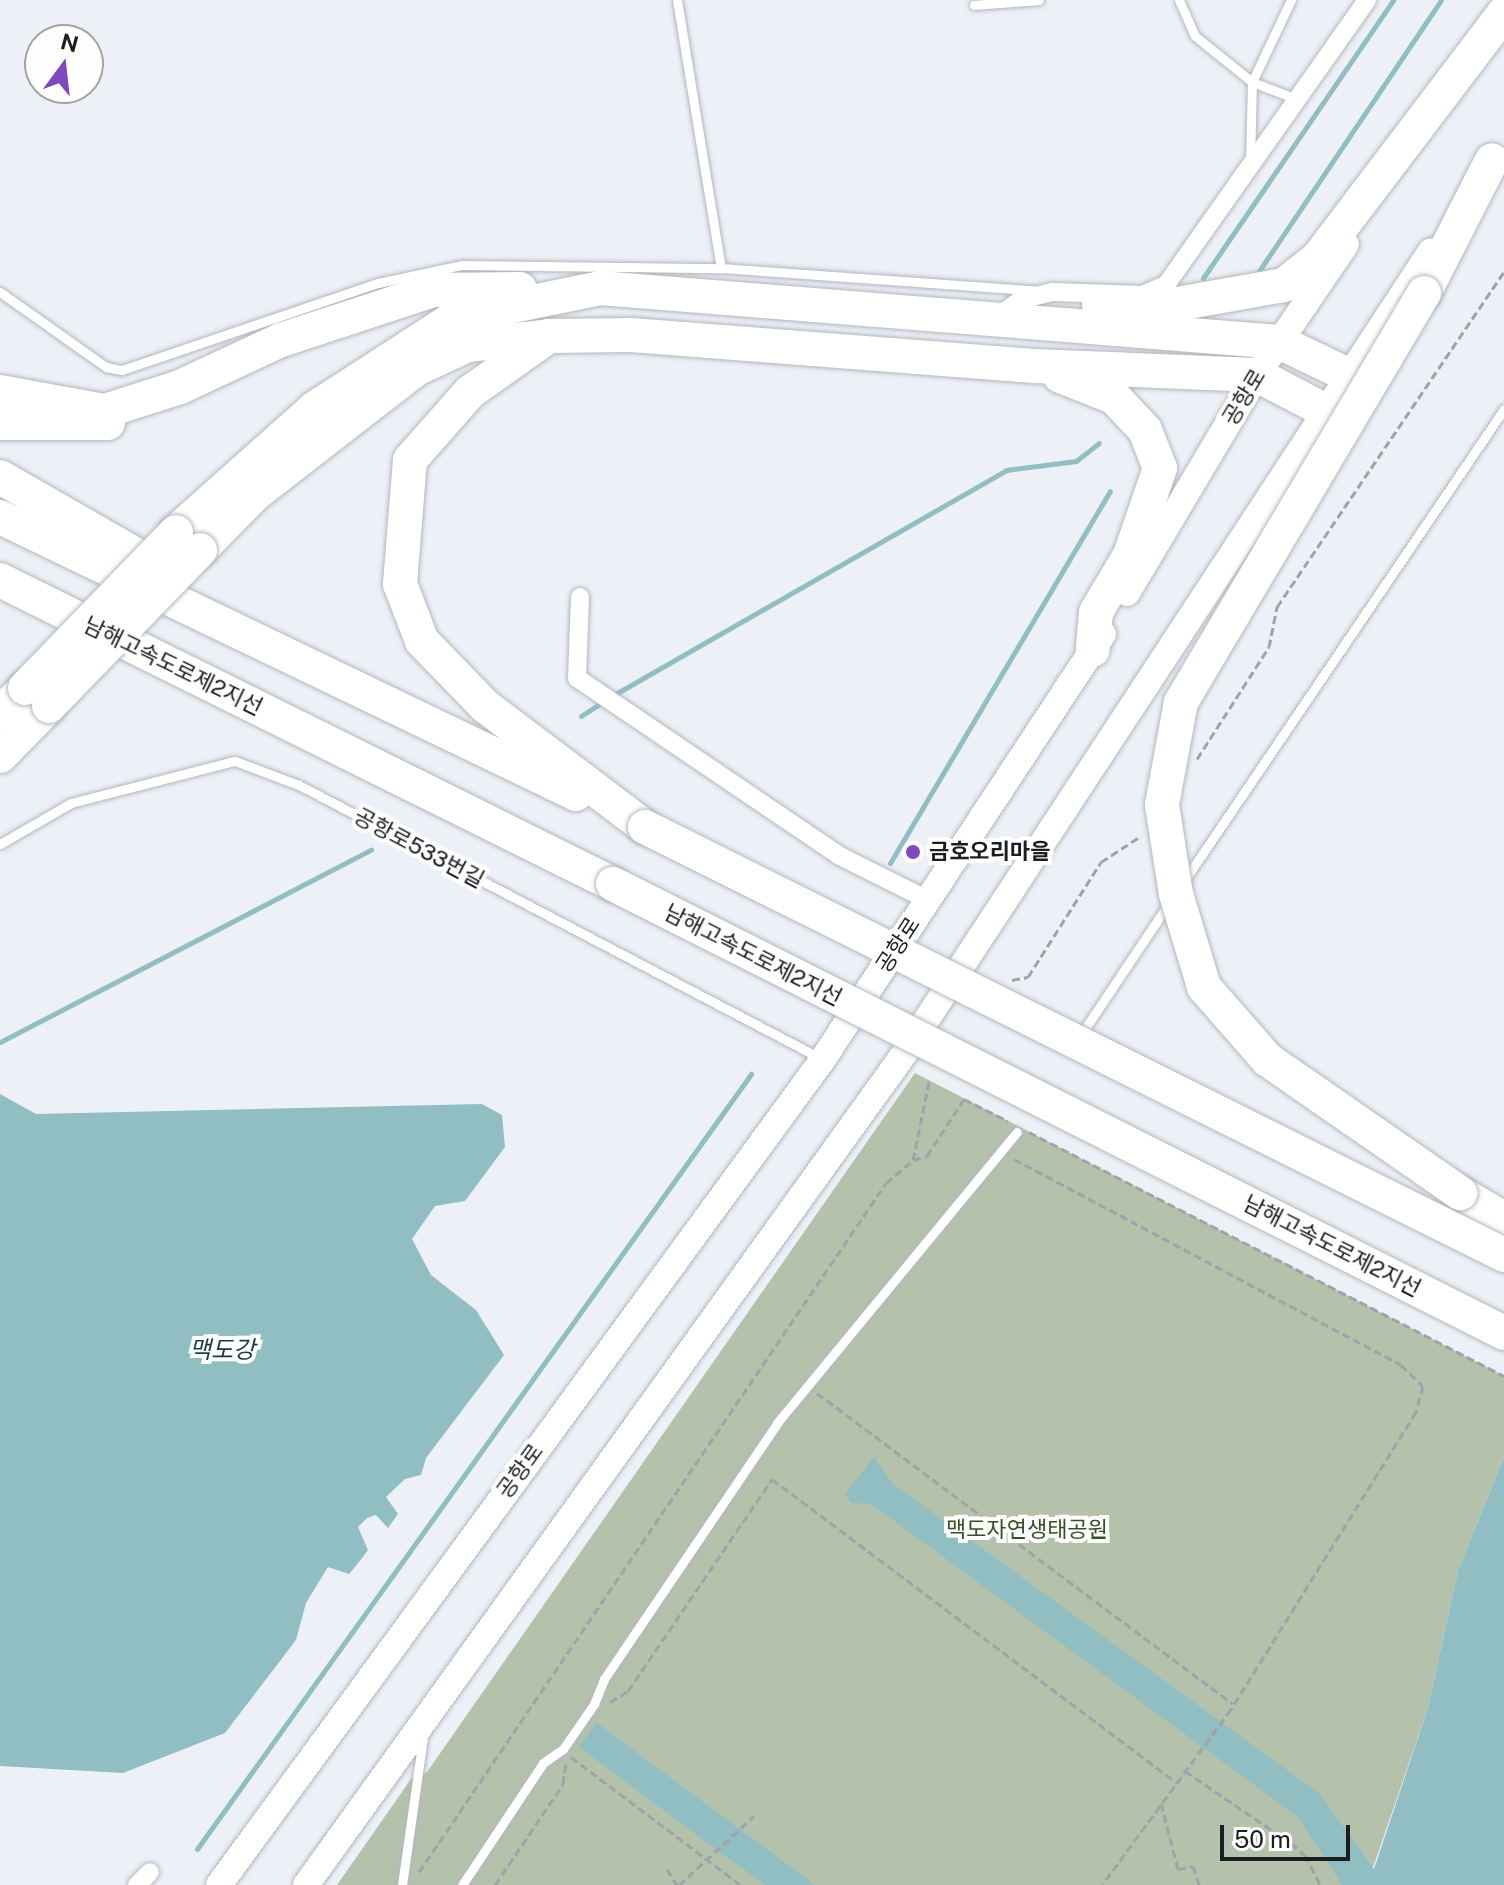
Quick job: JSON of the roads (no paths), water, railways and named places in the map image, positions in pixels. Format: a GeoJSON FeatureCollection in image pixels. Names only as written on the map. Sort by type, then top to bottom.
{"type":"FeatureCollection","features":[{"type":"Feature","properties":{"kind":"highway"},"geometry":{"type":"LineString","coordinates":[[1003,318],[1071,303],[1160,307],[1284,285],[1318,258],[1504,13]]}},
{"type":"Feature","properties":{"kind":"highway"},"geometry":{"type":"LineString","coordinates":[[1498,151],[1424,293],[1181,702],[1162,805],[1176,894],[1204,987],[1268,1060],[1504,1219]]}},
{"type":"Feature","properties":{"kind":"highway"},"geometry":{"type":"LineString","coordinates":[[0,756],[37,697],[315,408],[454,318],[600,288]]}},
{"type":"Feature","properties":{"kind":"highway"},"geometry":{"type":"LineString","coordinates":[[0,392],[105,411],[180,387],[281,340],[433,290],[600,288],[1279,342],[1348,375]]}},
{"type":"Feature","properties":{"kind":"highway"},"geometry":{"type":"LineString","coordinates":[[0,423],[80,427],[168,410],[433,290]]}},
{"type":"Feature","properties":{"kind":"highway"},"geometry":{"type":"LineString","coordinates":[[188,541],[416,369],[468,345],[549,336],[631,335],[1034,366],[1257,375],[1326,411]]}},
{"type":"Feature","properties":{"kind":"highway"},"geometry":{"type":"LineString","coordinates":[[549,336],[470,392],[410,460],[400,584],[422,641],[485,706],[645,827]]}},
{"type":"Feature","properties":{"kind":"highway"},"geometry":{"type":"LineString","coordinates":[[1034,366],[1114,397],[1145,430],[1160,468],[1130,555],[1096,612],[1093,650]]}},
{"type":"Feature","properties":{"kind":"highway"},"geometry":{"type":"LineString","coordinates":[[0,477],[377,699]]}},
{"type":"Feature","properties":{"kind":"highway"},"geometry":{"type":"LineString","coordinates":[[0,517],[645,827],[1504,1255]]}},
{"type":"Feature","properties":{"kind":"highway","name":"남해고속도로제2지선"},"geometry":{"type":"LineString","coordinates":[[3,582],[613,884],[1504,1333]]}},
{"type":"Feature","properties":{"kind":"highway"},"geometry":{"type":"LineString","coordinates":[[0,714],[37,697]]}},
{"type":"Feature","properties":{"kind":"main road","name":"공항로"},"geometry":{"type":"LineString","coordinates":[[219,1885],[823,1059],[1093,650],[1257,375],[1504,13]]}},
{"type":"Feature","properties":{"kind":"main road"},"geometry":{"type":"LineString","coordinates":[[306,1885],[426,1713],[904,1054],[1498,151]]}},
{"type":"Feature","properties":{"kind":"street"},"geometry":{"type":"LineString","coordinates":[[1003,318],[1020,300],[1053,292],[1142,295],[1166,285],[1294,98],[1367,0]]}},
{"type":"Feature","properties":{"kind":"street"},"geometry":{"type":"LineString","coordinates":[[580,597],[577,678],[838,855],[928,900]]}},
{"type":"Feature","properties":{"kind":"lane"},"geometry":{"type":"LineString","coordinates":[[677,0],[721,268]]}},
{"type":"Feature","properties":{"kind":"lane"},"geometry":{"type":"LineString","coordinates":[[974,5],[1039,0]]}},
{"type":"Feature","properties":{"kind":"lane"},"geometry":{"type":"LineString","coordinates":[[1179,0],[1195,36],[1252,82],[1294,98]]}},
{"type":"Feature","properties":{"kind":"lane"},"geometry":{"type":"LineString","coordinates":[[1250,163],[1252,82],[1291,0]]}},
{"type":"Feature","properties":{"kind":"lane"},"geometry":{"type":"LineString","coordinates":[[0,292],[97,362],[122,370],[428,270],[503,262],[721,268],[1053,292]]}},
{"type":"Feature","properties":{"kind":"lane"},"geometry":{"type":"LineString","coordinates":[[1082,1033],[1504,409]]}},
{"type":"Feature","properties":{"kind":"lane","name":"공항로533번길"},"geometry":{"type":"LineString","coordinates":[[0,844],[71,803],[235,761],[299,785],[823,1059]]}},
{"type":"Feature","properties":{"kind":"lane"},"geometry":{"type":"LineString","coordinates":[[462,1885],[543,1763],[563,1749],[594,1704],[621,1653],[807,1386],[1005,1151],[1017,1132]]}},
{"type":"Feature","properties":{"kind":"lane"},"geometry":{"type":"LineString","coordinates":[[402,1885],[426,1713]]}},
{"type":"Feature","properties":{"kind":"water","name":"맥도강"},"geometry":{"type":"Polygon","coordinates":[[[0,1094],[36,1114],[482,1104],[502,1115],[505,1147],[465,1201],[435,1206],[412,1239],[431,1275],[476,1310],[504,1355],[426,1458],[421,1475],[405,1479],[386,1497],[398,1514],[388,1528],[376,1515],[367,1518],[358,1527],[368,1550],[359,1562],[349,1574],[328,1567],[306,1603],[296,1640],[225,1733],[123,1773],[0,1766],[0,1094]]]}},
{"type":"Feature","properties":{"kind":"water"},"geometry":{"type":"Polygon","coordinates":[[[874,1457],[892,1483],[1319,1793],[1374,1869],[1428,1708],[1458,1570],[1504,1457],[1504,1885],[1342,1885],[1298,1817],[871,1504],[851,1503],[845,1494],[874,1457]]]}},
{"type":"Feature","properties":{"kind":"water"},"geometry":{"type":"Polygon","coordinates":[[[596,1723],[815,1885],[766,1885],[722,1854],[579,1747],[596,1723]]]}},
{"type":"Feature","properties":{"kind":"waterway"},"geometry":{"type":"LineString","coordinates":[[1203,278],[1393,0]]}},
{"type":"Feature","properties":{"kind":"waterway"},"geometry":{"type":"LineString","coordinates":[[1259,271],[1441,0]]}},
{"type":"Feature","properties":{"kind":"waterway"},"geometry":{"type":"LineString","coordinates":[[612,696],[1006,470],[1076,461],[1099,443]]}},
{"type":"Feature","properties":{"kind":"waterway"},"geometry":{"type":"LineString","coordinates":[[890,863],[1110,491]]}},
{"type":"Feature","properties":{"kind":"waterway"},"geometry":{"type":"LineString","coordinates":[[581,716],[604,701]]}},
{"type":"Feature","properties":{"kind":"waterway"},"geometry":{"type":"LineString","coordinates":[[0,1042],[371,850]]}},
{"type":"Feature","properties":{"kind":"waterway"},"geometry":{"type":"LineString","coordinates":[[197,1849],[751,1074]]}},
{"type":"Feature","properties":{"kind":"place","name":"금호오리마을"},"geometry":{"type":"Point","coordinates":[913,852]}},
{"type":"Feature","properties":{"kind":"park label","name":"맥도자연생태공원"},"geometry":{"type":"Point","coordinates":[1027,1530]}}]}
